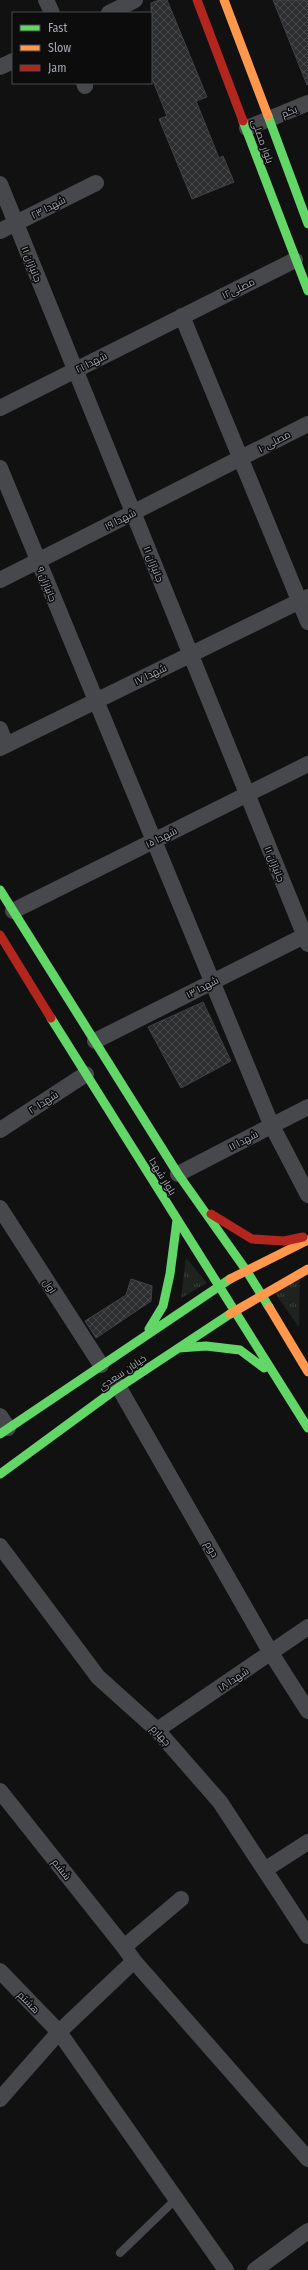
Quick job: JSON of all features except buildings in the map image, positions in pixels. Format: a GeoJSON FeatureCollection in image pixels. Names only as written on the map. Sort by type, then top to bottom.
{"type":"FeatureCollection","features":[{"type":"Feature","properties":{"kind":"main road","name":"بلوار مصلی"},"geometry":{"type":"LineString","coordinates":[[197,0],[308,291]]}},
{"type":"Feature","properties":{"kind":"main road","name":"بلوار مصلی"},"geometry":{"type":"LineString","coordinates":[[224,0],[270,119],[308,224]]}},
{"type":"Feature","properties":{"kind":"main road","name":"بلوار شهدا"},"geometry":{"type":"LineString","coordinates":[[0,890],[178,1174],[246,1270],[306,1369]]}},
{"type":"Feature","properties":{"kind":"main road","name":"بلوار شهدا"},"geometry":{"type":"LineString","coordinates":[[0,935],[217,1287],[308,1428]]}},
{"type":"Feature","properties":{"kind":"main road"},"geometry":{"type":"LineString","coordinates":[[203,1210],[252,1239],[284,1241],[308,1235]]}},
{"type":"Feature","properties":{"kind":"main road"},"geometry":{"type":"LineString","coordinates":[[146,1334],[163,1306],[170,1274],[177,1220]]}},
{"type":"Feature","properties":{"kind":"main road","name":"خیابان سعدی"},"geometry":{"type":"LineString","coordinates":[[3,1426],[101,1364],[217,1287],[246,1270],[308,1240]]}},
{"type":"Feature","properties":{"kind":"main road","name":"خیابان سعدی"},"geometry":{"type":"LineString","coordinates":[[0,1474],[118,1386],[177,1349],[233,1311],[308,1269]]}},
{"type":"Feature","properties":{"kind":"main road"},"geometry":{"type":"LineString","coordinates":[[177,1349],[206,1346],[240,1350],[275,1377]]}},
{"type":"Feature","properties":{"kind":"main road"},"geometry":{"type":"LineString","coordinates":[[306,1352],[306,1369]]}},
{"type":"Feature","properties":{"kind":"street"},"geometry":{"type":"LineString","coordinates":[[46,0],[52,12]]}},
{"type":"Feature","properties":{"kind":"street"},"geometry":{"type":"LineString","coordinates":[[111,12],[135,0]]}},
{"type":"Feature","properties":{"kind":"street"},"geometry":{"type":"LineString","coordinates":[[0,67],[12,61]]}},
{"type":"Feature","properties":{"kind":"street","name":"یکم"},"geometry":{"type":"LineString","coordinates":[[247,128],[308,103]]}},
{"type":"Feature","properties":{"kind":"street","name":"شهدا ۲۳"},"geometry":{"type":"LineString","coordinates":[[0,231],[96,183]]}},
{"type":"Feature","properties":{"kind":"street","name":"جانبازان ۱۱"},"geometry":{"type":"LineString","coordinates":[[0,184],[247,794],[307,938]]}},
{"type":"Feature","properties":{"kind":"street","name":"مصلی۱۲"},"geometry":{"type":"LineString","coordinates":[[182,316],[295,260]]}},
{"type":"Feature","properties":{"kind":"street"},"geometry":{"type":"LineString","coordinates":[[182,316],[241,459],[304,599],[308,622]]}},
{"type":"Feature","properties":{"kind":"street","name":"شهدا ۲۱"},"geometry":{"type":"LineString","coordinates":[[0,408],[182,316]]}},
{"type":"Feature","properties":{"kind":"street","name":"مصلی ۱۰"},"geometry":{"type":"LineString","coordinates":[[241,459],[308,424]]}},
{"type":"Feature","properties":{"kind":"street","name":"شهدا ۱۹"},"geometry":{"type":"LineString","coordinates":[[0,580],[241,459]]}},
{"type":"Feature","properties":{"kind":"street","name":"جانبازان ۹"},"geometry":{"type":"LineString","coordinates":[[0,468],[271,1124],[308,1195]]}},
{"type":"Feature","properties":{"kind":"street","name":"شهدا ۱۷"},"geometry":{"type":"LineString","coordinates":[[3,746],[304,599]]}},
{"type":"Feature","properties":{"kind":"street"},"geometry":{"type":"LineString","coordinates":[[0,729],[3,746]]}},
{"type":"Feature","properties":{"kind":"street","name":"شهدا ۱۵"},"geometry":{"type":"LineString","coordinates":[[13,911],[308,764]]}},
{"type":"Feature","properties":{"kind":"street","name":"شهدا ۱۳"},"geometry":{"type":"LineString","coordinates":[[95,1041],[212,982],[307,938]]}},
{"type":"Feature","properties":{"kind":"street","name":"شهدا ۲۰"},"geometry":{"type":"LineString","coordinates":[[0,1130],[86,1074]]}},
{"type":"Feature","properties":{"kind":"street","name":"شهدا ۱۱"},"geometry":{"type":"LineString","coordinates":[[178,1174],[271,1124],[308,1107]]}},
{"type":"Feature","properties":{"kind":"street","name":"اول"},"geometry":{"type":"LineString","coordinates":[[0,1208],[101,1364]]}},
{"type":"Feature","properties":{"kind":"street","name":"دوم"},"geometry":{"type":"LineString","coordinates":[[118,1386],[271,1653],[308,1711]]}},
{"type":"Feature","properties":{"kind":"street","name":"چهارم"},"geometry":{"type":"LineString","coordinates":[[0,1546],[98,1677],[157,1730],[220,1802],[266,1869],[308,1936]]}},
{"type":"Feature","properties":{"kind":"street","name":"شهدا ۱۸"},"geometry":{"type":"LineString","coordinates":[[157,1730],[308,1627]]}},
{"type":"Feature","properties":{"kind":"street","name":"ششم"},"geometry":{"type":"LineString","coordinates":[[0,1791],[134,1961],[308,2159]]}},
{"type":"Feature","properties":{"kind":"street"},"geometry":{"type":"LineString","coordinates":[[266,1869],[308,1842]]}},
{"type":"Feature","properties":{"kind":"street"},"geometry":{"type":"LineString","coordinates":[[124,1947],[181,1899]]}},
{"type":"Feature","properties":{"kind":"street"},"geometry":{"type":"LineString","coordinates":[[0,2099],[59,2032],[134,1961]]}},
{"type":"Feature","properties":{"kind":"street","name":"هشتم"},"geometry":{"type":"LineString","coordinates":[[0,1971],[59,2032],[226,2270]]}},
{"type":"Feature","properties":{"kind":"street"},"geometry":{"type":"LineString","coordinates":[[255,2270],[308,2231]]}},
{"type":"Feature","properties":{"kind":"lane"},"geometry":{"type":"LineString","coordinates":[[120,2253],[176,2199]]}},
{"type":"Feature","properties":{"kind":"green space"},"geometry":{"type":"Polygon","coordinates":[[[186,1258],[207,1283],[181,1298],[186,1258]]]}},
{"type":"Feature","properties":{"kind":"green space"},"geometry":{"type":"Polygon","coordinates":[[[300,1275],[299,1327],[272,1289],[300,1275]]]}},
{"type":"Feature","properties":{"kind":"traffic: fast"},"geometry":{"type":"LineString","coordinates":[[268,116],[308,224]]}},
{"type":"Feature","properties":{"kind":"traffic: fast"},"geometry":{"type":"LineString","coordinates":[[243,121],[308,291]]}},
{"type":"Feature","properties":{"kind":"traffic: fast"},"geometry":{"type":"LineString","coordinates":[[0,890],[178,1174],[246,1270],[269,1307]]}},
{"type":"Feature","properties":{"kind":"traffic: fast"},"geometry":{"type":"LineString","coordinates":[[51,1018],[308,1428]]}},
{"type":"Feature","properties":{"kind":"traffic: fast"},"geometry":{"type":"LineString","coordinates":[[149,1329],[163,1306],[170,1274],[177,1220]]}},
{"type":"Feature","properties":{"kind":"traffic: fast"},"geometry":{"type":"LineString","coordinates":[[0,1434],[230,1279]]}},
{"type":"Feature","properties":{"kind":"traffic: fast"},"geometry":{"type":"LineString","coordinates":[[0,1474],[112,1392],[230,1314]]}},
{"type":"Feature","properties":{"kind":"traffic: fast"},"geometry":{"type":"LineString","coordinates":[[179,1348],[206,1346],[240,1350],[264,1368]]}},
{"type":"Feature","properties":{"kind":"traffic: slow"},"geometry":{"type":"LineString","coordinates":[[224,0],[268,116]]}},
{"type":"Feature","properties":{"kind":"traffic: slow"},"geometry":{"type":"LineString","coordinates":[[230,1279],[308,1240]]}},
{"type":"Feature","properties":{"kind":"traffic: slow"},"geometry":{"type":"LineString","coordinates":[[230,1314],[308,1269]]}},
{"type":"Feature","properties":{"kind":"traffic: slow"},"geometry":{"type":"LineString","coordinates":[[269,1307],[308,1372]]}},
{"type":"Feature","properties":{"kind":"traffic: jam"},"geometry":{"type":"LineString","coordinates":[[197,0],[243,121]]}},
{"type":"Feature","properties":{"kind":"traffic: jam"},"geometry":{"type":"LineString","coordinates":[[0,935],[51,1018]]}},
{"type":"Feature","properties":{"kind":"traffic: jam"},"geometry":{"type":"LineString","coordinates":[[211,1214],[252,1239],[284,1241],[303,1237]]}}]}
